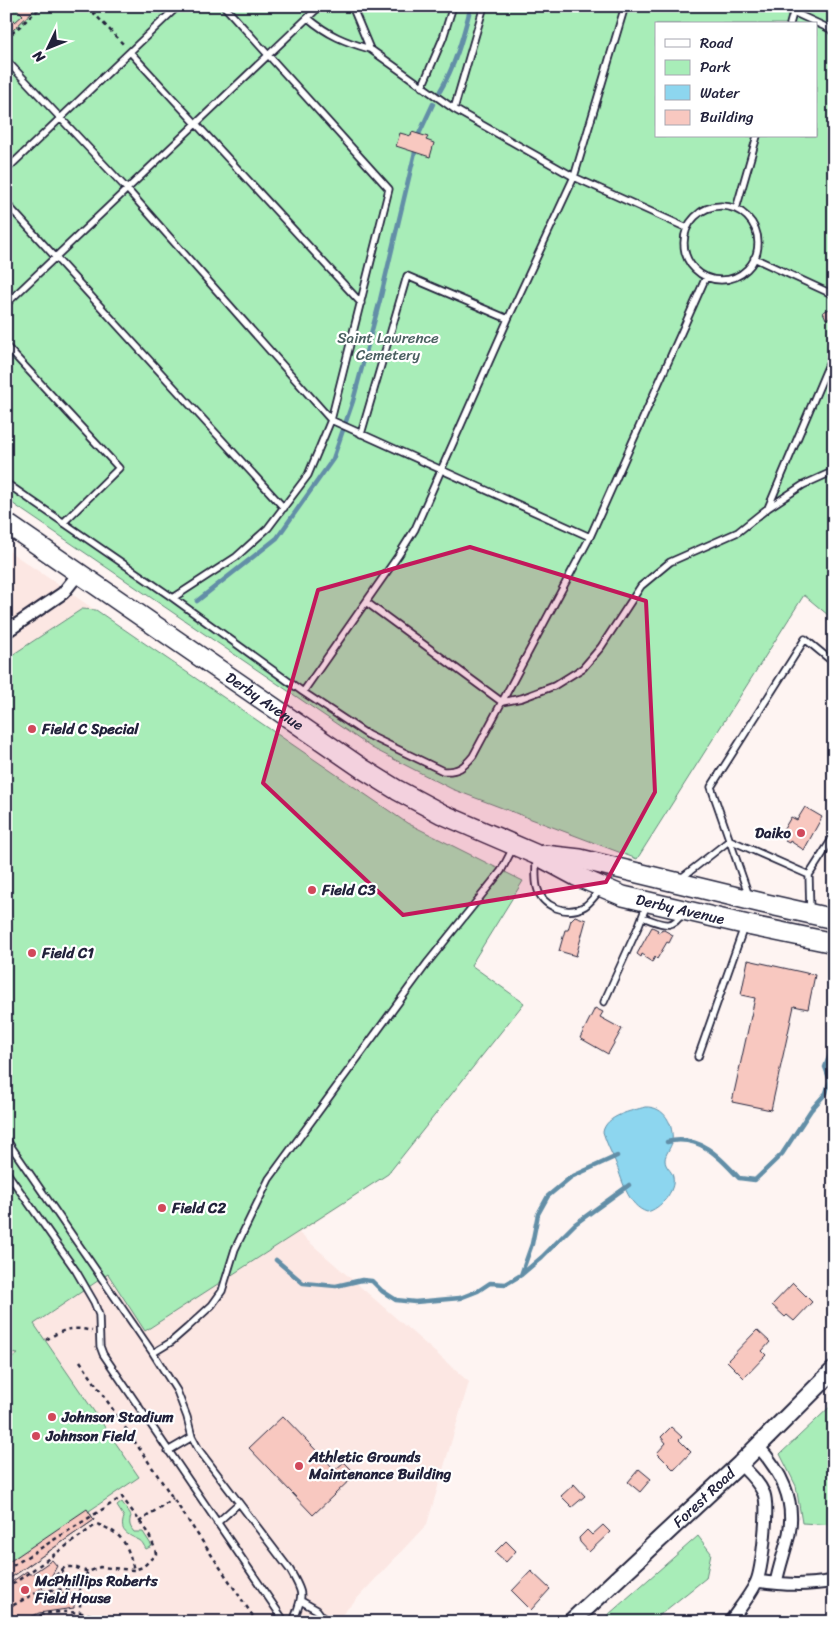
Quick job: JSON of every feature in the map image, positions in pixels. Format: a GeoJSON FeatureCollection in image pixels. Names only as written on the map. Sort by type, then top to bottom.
{"type":"FeatureCollection","features":[{"type":"Feature","properties":{"kind":"highway","name":"Derby Avenue"},"geometry":{"type":"LineString","coordinates":[[6,523],[363,769],[442,814],[536,854],[576,876],[623,896],[645,909],[684,910],[834,943]]}},
{"type":"Feature","properties":{"kind":"highway","name":"Derby Avenue"},"geometry":{"type":"LineString","coordinates":[[536,854],[580,859],[751,901],[834,919]]}},
{"type":"Feature","properties":{"kind":"highway"},"geometry":{"type":"LineString","coordinates":[[745,924],[751,901]]}},
{"type":"Feature","properties":{"kind":"main road","name":"Forest Road"},"geometry":{"type":"LineString","coordinates":[[571,1622],[740,1464],[834,1370]]}},
{"type":"Feature","properties":{"kind":"street"},"geometry":{"type":"LineString","coordinates":[[6,632],[63,593],[79,573]]}},
{"type":"Feature","properties":{"kind":"street"},"geometry":{"type":"LineString","coordinates":[[758,1446],[781,1476],[788,1492],[790,1510],[789,1533],[776,1583]]}},
{"type":"Feature","properties":{"kind":"street"},"geometry":{"type":"LineString","coordinates":[[730,1622],[746,1601],[757,1580],[765,1532],[765,1497],[760,1485],[740,1464]]}},
{"type":"Feature","properties":{"kind":"street"},"geometry":{"type":"LineString","coordinates":[[757,1580],[811,1585],[834,1581]]}},
{"type":"Feature","properties":{"kind":"lane"},"geometry":{"type":"LineString","coordinates":[[6,170],[178,6]]}},
{"type":"Feature","properties":{"kind":"lane"},"geometry":{"type":"LineString","coordinates":[[173,598],[236,557],[268,528],[308,474],[331,420],[389,189],[224,6]]}},
{"type":"Feature","properties":{"kind":"lane"},"geometry":{"type":"LineString","coordinates":[[6,304],[320,6]]}},
{"type":"Feature","properties":{"kind":"lane"},"geometry":{"type":"LineString","coordinates":[[352,6],[370,49]]}},
{"type":"Feature","properties":{"kind":"lane"},"geometry":{"type":"LineString","coordinates":[[422,87],[443,38],[453,6]]}},
{"type":"Feature","properties":{"kind":"lane"},"geometry":{"type":"LineString","coordinates":[[454,108],[484,6]]}},
{"type":"Feature","properties":{"kind":"lane"},"geometry":{"type":"LineString","coordinates":[[303,692],[415,529],[508,319],[574,177],[625,6]]}},
{"type":"Feature","properties":{"kind":"lane"},"geometry":{"type":"LineString","coordinates":[[780,6],[794,9],[817,22]]}},
{"type":"Feature","properties":{"kind":"lane"},"geometry":{"type":"LineString","coordinates":[[791,22],[794,9]]}},
{"type":"Feature","properties":{"kind":"lane"},"geometry":{"type":"LineString","coordinates":[[308,18],[340,40],[370,49],[454,108],[574,177],[687,228]]}},
{"type":"Feature","properties":{"kind":"lane"},"geometry":{"type":"LineString","coordinates":[[818,22],[834,33]]}},
{"type":"Feature","properties":{"kind":"lane"},"geometry":{"type":"LineString","coordinates":[[130,52],[362,302]]}},
{"type":"Feature","properties":{"kind":"lane"},"geometry":{"type":"LineString","coordinates":[[6,60],[127,190],[331,420],[590,537]]}},
{"type":"Feature","properties":{"kind":"lane"},"geometry":{"type":"LineString","coordinates":[[736,210],[757,138]]}},
{"type":"Feature","properties":{"kind":"lane"},"geometry":{"type":"LineString","coordinates":[[6,203],[284,508]]}},
{"type":"Feature","properties":{"kind":"lane"},"geometry":{"type":"LineString","coordinates":[[725,206],[736,210],[746,216],[753,225],[757,236],[754,258],[748,268],[739,275],[728,279],[716,280],[706,277],[688,261],[684,250],[687,228],[694,218],[703,211],[713,207],[725,206]]}},
{"type":"Feature","properties":{"kind":"lane"},"geometry":{"type":"LineString","coordinates":[[754,258],[834,294]]}},
{"type":"Feature","properties":{"kind":"lane"},"geometry":{"type":"LineString","coordinates":[[361,434],[407,276],[508,319]]}},
{"type":"Feature","properties":{"kind":"lane"},"geometry":{"type":"LineString","coordinates":[[6,482],[173,598],[303,692],[368,735],[443,771],[454,772],[464,766],[473,756],[590,537],[706,277]]}},
{"type":"Feature","properties":{"kind":"lane"},"geometry":{"type":"LineString","coordinates":[[6,346],[119,468],[63,523]]}},
{"type":"Feature","properties":{"kind":"lane"},"geometry":{"type":"LineString","coordinates":[[768,508],[834,352]]}},
{"type":"Feature","properties":{"kind":"lane"},"geometry":{"type":"LineString","coordinates":[[366,602],[502,702],[522,698],[554,686],[583,668],[601,647],[641,586],[670,562],[738,532],[803,484],[834,471]]}},
{"type":"Feature","properties":{"kind":"lane"},"geometry":{"type":"LineString","coordinates":[[751,901],[711,787],[804,639],[834,663]]}},
{"type":"Feature","properties":{"kind":"lane"},"geometry":{"type":"LineString","coordinates":[[810,914],[809,875],[834,836]]}},
{"type":"Feature","properties":{"kind":"lane"},"geometry":{"type":"LineString","coordinates":[[730,840],[809,875]]}},
{"type":"Feature","properties":{"kind":"lane"},"geometry":{"type":"LineString","coordinates":[[677,882],[730,840]]}},
{"type":"Feature","properties":{"kind":"lane"},"geometry":{"type":"LineString","coordinates":[[153,1353],[187,1328],[212,1305],[222,1290],[235,1249],[269,1179],[428,962],[501,870],[514,846]]}},
{"type":"Feature","properties":{"kind":"lane"},"geometry":{"type":"LineString","coordinates":[[536,854],[537,888],[546,901],[557,909],[573,911],[586,906],[602,887]]}},
{"type":"Feature","properties":{"kind":"lane"},"geometry":{"type":"LineString","coordinates":[[604,1002],[645,909]]}},
{"type":"Feature","properties":{"kind":"lane"},"geometry":{"type":"LineString","coordinates":[[698,1057],[745,924]]}},
{"type":"Feature","properties":{"kind":"lane"},"geometry":{"type":"LineString","coordinates":[[6,1139],[177,1391],[187,1416],[192,1436],[215,1472],[290,1570],[302,1590],[301,1601],[293,1622]]}},
{"type":"Feature","properties":{"kind":"lane"},"geometry":{"type":"LineString","coordinates":[[6,1172],[76,1271],[90,1295],[99,1315],[102,1354],[285,1622]]}},
{"type":"Feature","properties":{"kind":"lane"},"geometry":{"type":"LineString","coordinates":[[168,1452],[192,1436]]}},
{"type":"Feature","properties":{"kind":"lane"},"geometry":{"type":"LineString","coordinates":[[217,1523],[239,1503]]}},
{"type":"Feature","properties":{"kind":"lane"},"geometry":{"type":"LineString","coordinates":[[301,1601],[317,1610],[326,1622]]}},
{"type":"Feature","properties":{"kind":"path"},"geometry":{"type":"LineString","coordinates":[[6,39],[42,6]]}},
{"type":"Feature","properties":{"kind":"path"},"geometry":{"type":"LineString","coordinates":[[87,6],[130,52]]}},
{"type":"Feature","properties":{"kind":"path"},"geometry":{"type":"LineString","coordinates":[[46,1340],[71,1328],[100,1333]]}},
{"type":"Feature","properties":{"kind":"path"},"geometry":{"type":"LineString","coordinates":[[80,1361],[257,1622]]}},
{"type":"Feature","properties":{"kind":"path"},"geometry":{"type":"LineString","coordinates":[[6,1570],[122,1497],[155,1546],[156,1554],[143,1567],[134,1570],[100,1567],[88,1572],[80,1584],[80,1614]]}},
{"type":"Feature","properties":{"kind":"path"},"geometry":{"type":"LineString","coordinates":[[139,1522],[174,1498]]}},
{"type":"Feature","properties":{"kind":"path"},"geometry":{"type":"LineString","coordinates":[[6,1589],[97,1524],[109,1528],[122,1538],[127,1545],[134,1570]]}},
{"type":"Feature","properties":{"kind":"path"},"geometry":{"type":"LineString","coordinates":[[36,1594],[64,1567],[74,1567],[88,1572]]}},
{"type":"Feature","properties":{"kind":"path"},"geometry":{"type":"LineString","coordinates":[[62,1569],[68,1589]]}},
{"type":"Feature","properties":{"kind":"path"},"geometry":{"type":"LineString","coordinates":[[6,1609],[36,1594],[51,1590],[68,1589],[80,1584]]}},
{"type":"Feature","properties":{"kind":"path"},"geometry":{"type":"LineString","coordinates":[[25,1622],[44,1614],[72,1612],[93,1615],[112,1622]]}},
{"type":"Feature","properties":{"kind":"highlighted area"},"geometry":{"type":"Polygon","coordinates":[[[470,547],[646,601],[655,792],[606,882],[403,915],[263,783],[318,590],[470,547]]]}},
{"type":"Feature","properties":{"kind":"shaded area"},"geometry":{"type":"Polygon","coordinates":[[[6,549],[407,823],[523,881],[471,965],[524,1003],[388,1174],[299,1233],[469,1382],[427,1524],[335,1622],[6,1622],[6,549]]]}},
{"type":"Feature","properties":{"kind":"green space","name":"Saint Lawrence Cemetery"},"geometry":{"type":"Polygon","coordinates":[[[10,6],[834,6],[834,620],[804,595],[637,859],[452,789],[372,748],[6,499],[6,10],[10,6]]]}},
{"type":"Feature","properties":{"kind":"green space"},"geometry":{"type":"Polygon","coordinates":[[[82,609],[96,610],[407,823],[523,881],[471,965],[524,1003],[388,1174],[145,1331],[108,1274],[34,1324],[139,1477],[89,1511],[94,1520],[6,1581],[6,1362],[18,1354],[10,1353],[6,1349],[6,659],[82,609]]]}},
{"type":"Feature","properties":{"kind":"green space"},"geometry":{"type":"Polygon","coordinates":[[[834,1403],[834,1525],[802,1523],[796,1486],[780,1454],[834,1403]]]}},
{"type":"Feature","properties":{"kind":"green space"},"geometry":{"type":"Polygon","coordinates":[[[122,1502],[131,1516],[130,1524],[132,1530],[134,1532],[143,1532],[152,1546],[146,1549],[142,1542],[125,1532],[123,1529],[124,1517],[117,1506],[122,1502]]]}},
{"type":"Feature","properties":{"kind":"green space"},"geometry":{"type":"Polygon","coordinates":[[[698,1536],[711,1553],[706,1578],[651,1622],[600,1622],[698,1536]]]}},
{"type":"Feature","properties":{"kind":"water"},"geometry":{"type":"Polygon","coordinates":[[[645,1107],[663,1113],[670,1123],[672,1142],[665,1160],[673,1182],[666,1199],[657,1207],[647,1212],[635,1204],[626,1191],[603,1132],[605,1126],[614,1118],[645,1107]]]}},
{"type":"Feature","properties":{"kind":"building"},"geometry":{"type":"Polygon","coordinates":[[[14,6],[38,6],[11,32],[6,27],[6,12],[15,22],[23,15],[14,6]]]}},
{"type":"Feature","properties":{"kind":"building"},"geometry":{"type":"Polygon","coordinates":[[[412,132],[428,137],[426,140],[434,143],[430,157],[396,146],[400,133],[411,136],[412,132]]]}},
{"type":"Feature","properties":{"kind":"building"},"geometry":{"type":"Polygon","coordinates":[[[834,307],[834,315],[826,319],[823,312],[834,307]]]}},
{"type":"Feature","properties":{"kind":"building"},"geometry":{"type":"Polygon","coordinates":[[[805,807],[822,817],[804,850],[790,841],[789,843],[785,841],[787,838],[781,834],[791,817],[797,820],[805,807]]]}},
{"type":"Feature","properties":{"kind":"building"},"geometry":{"type":"Polygon","coordinates":[[[575,916],[586,920],[576,956],[559,951],[565,930],[568,930],[571,920],[575,916]]]}},
{"type":"Feature","properties":{"kind":"building"},"geometry":{"type":"Polygon","coordinates":[[[652,927],[658,930],[657,932],[659,933],[662,929],[673,935],[657,959],[655,957],[652,962],[642,954],[641,957],[637,954],[652,927]]]}},
{"type":"Feature","properties":{"kind":"building"},"geometry":{"type":"Polygon","coordinates":[[[748,960],[815,975],[808,1009],[794,1006],[771,1110],[732,1102],[755,998],[741,995],[748,960]]]}},
{"type":"Feature","properties":{"kind":"building"},"geometry":{"type":"Polygon","coordinates":[[[595,1008],[603,1012],[600,1017],[622,1029],[608,1054],[580,1038],[595,1008]]]}},
{"type":"Feature","properties":{"kind":"building"},"geometry":{"type":"Polygon","coordinates":[[[793,1283],[812,1302],[794,1321],[787,1315],[785,1317],[772,1305],[793,1283]]]}},
{"type":"Feature","properties":{"kind":"building"},"geometry":{"type":"Polygon","coordinates":[[[757,1330],[770,1342],[762,1351],[766,1355],[744,1378],[727,1361],[757,1330]]]}},
{"type":"Feature","properties":{"kind":"building","name":"Athletic Grounds Maintenance Building"},"geometry":{"type":"Polygon","coordinates":[[[283,1416],[335,1470],[344,1462],[356,1474],[313,1515],[249,1448],[283,1416]]]}},
{"type":"Feature","properties":{"kind":"building"},"geometry":{"type":"Polygon","coordinates":[[[671,1427],[682,1437],[679,1440],[691,1452],[674,1470],[657,1453],[666,1443],[661,1437],[671,1427]]]}},
{"type":"Feature","properties":{"kind":"building"},"geometry":{"type":"Polygon","coordinates":[[[639,1469],[651,1479],[640,1492],[628,1482],[639,1469]]]}},
{"type":"Feature","properties":{"kind":"building"},"geometry":{"type":"Polygon","coordinates":[[[574,1484],[585,1496],[572,1507],[561,1496],[574,1484]]]}},
{"type":"Feature","properties":{"kind":"building"},"geometry":{"type":"Polygon","coordinates":[[[87,1509],[94,1520],[6,1581],[6,1564],[87,1509]]]}},
{"type":"Feature","properties":{"kind":"building"},"geometry":{"type":"Polygon","coordinates":[[[603,1525],[610,1532],[589,1552],[580,1542],[579,1538],[587,1530],[592,1535],[603,1525]]]}},
{"type":"Feature","properties":{"kind":"building"},"geometry":{"type":"Polygon","coordinates":[[[506,1541],[516,1551],[506,1562],[495,1552],[506,1541]]]}},
{"type":"Feature","properties":{"kind":"building","name":"McPhillips Roberts Field House"},"geometry":{"type":"Polygon","coordinates":[[[52,1560],[57,1566],[51,1577],[40,1584],[46,1595],[59,1593],[74,1594],[74,1608],[39,1613],[20,1622],[6,1622],[6,1586],[27,1571],[29,1574],[32,1574],[52,1560]]]}},
{"type":"Feature","properties":{"kind":"building"},"geometry":{"type":"Polygon","coordinates":[[[531,1571],[550,1589],[531,1610],[512,1591],[531,1571]]]}},
{"type":"Feature","properties":{"kind":"waterway"},"geometry":{"type":"LineString","coordinates":[[440,91],[455,60],[471,6]]}},
{"type":"Feature","properties":{"kind":"waterway"},"geometry":{"type":"LineString","coordinates":[[419,134],[433,104]]}},
{"type":"Feature","properties":{"kind":"waterway"},"geometry":{"type":"LineString","coordinates":[[197,601],[277,538],[333,459],[353,401],[380,300],[415,152]]}},
{"type":"Feature","properties":{"kind":"waterway"},"geometry":{"type":"LineString","coordinates":[[667,1142],[678,1140],[699,1144],[716,1155],[739,1178],[755,1180],[782,1154],[811,1110],[826,1093],[830,1080],[825,1067],[834,1045]]}},
{"type":"Feature","properties":{"kind":"waterway"},"geometry":{"type":"LineString","coordinates":[[521,1275],[532,1244],[538,1214],[548,1196],[571,1177],[617,1156]]}},
{"type":"Feature","properties":{"kind":"waterway"},"geometry":{"type":"LineString","coordinates":[[276,1260],[303,1283],[336,1286],[362,1280],[372,1281],[382,1291],[396,1300],[415,1302],[460,1298],[478,1291],[490,1283],[506,1284],[521,1275],[575,1224],[629,1185]]}},
{"type":"Feature","properties":{"kind":"place","name":"Field C Special"},"geometry":{"type":"Point","coordinates":[32,729]}},
{"type":"Feature","properties":{"kind":"place","name":"Daiko"},"geometry":{"type":"Point","coordinates":[801,833]}},
{"type":"Feature","properties":{"kind":"place","name":"Field C3"},"geometry":{"type":"Point","coordinates":[312,890]}},
{"type":"Feature","properties":{"kind":"place","name":"Field C1"},"geometry":{"type":"Point","coordinates":[32,953]}},
{"type":"Feature","properties":{"kind":"place","name":"Field C2"},"geometry":{"type":"Point","coordinates":[162,1208]}},
{"type":"Feature","properties":{"kind":"place","name":"Johnson Stadium"},"geometry":{"type":"Point","coordinates":[52,1417]}},
{"type":"Feature","properties":{"kind":"place","name":"Johnson Field"},"geometry":{"type":"Point","coordinates":[36,1436]}},
{"type":"Feature","properties":{"kind":"place","name":"Athletic Grounds Maintenance Building"},"geometry":{"type":"Point","coordinates":[299,1466]}},
{"type":"Feature","properties":{"kind":"place","name":"McPhillips Roberts Field House"},"geometry":{"type":"Point","coordinates":[25,1590]}}]}
